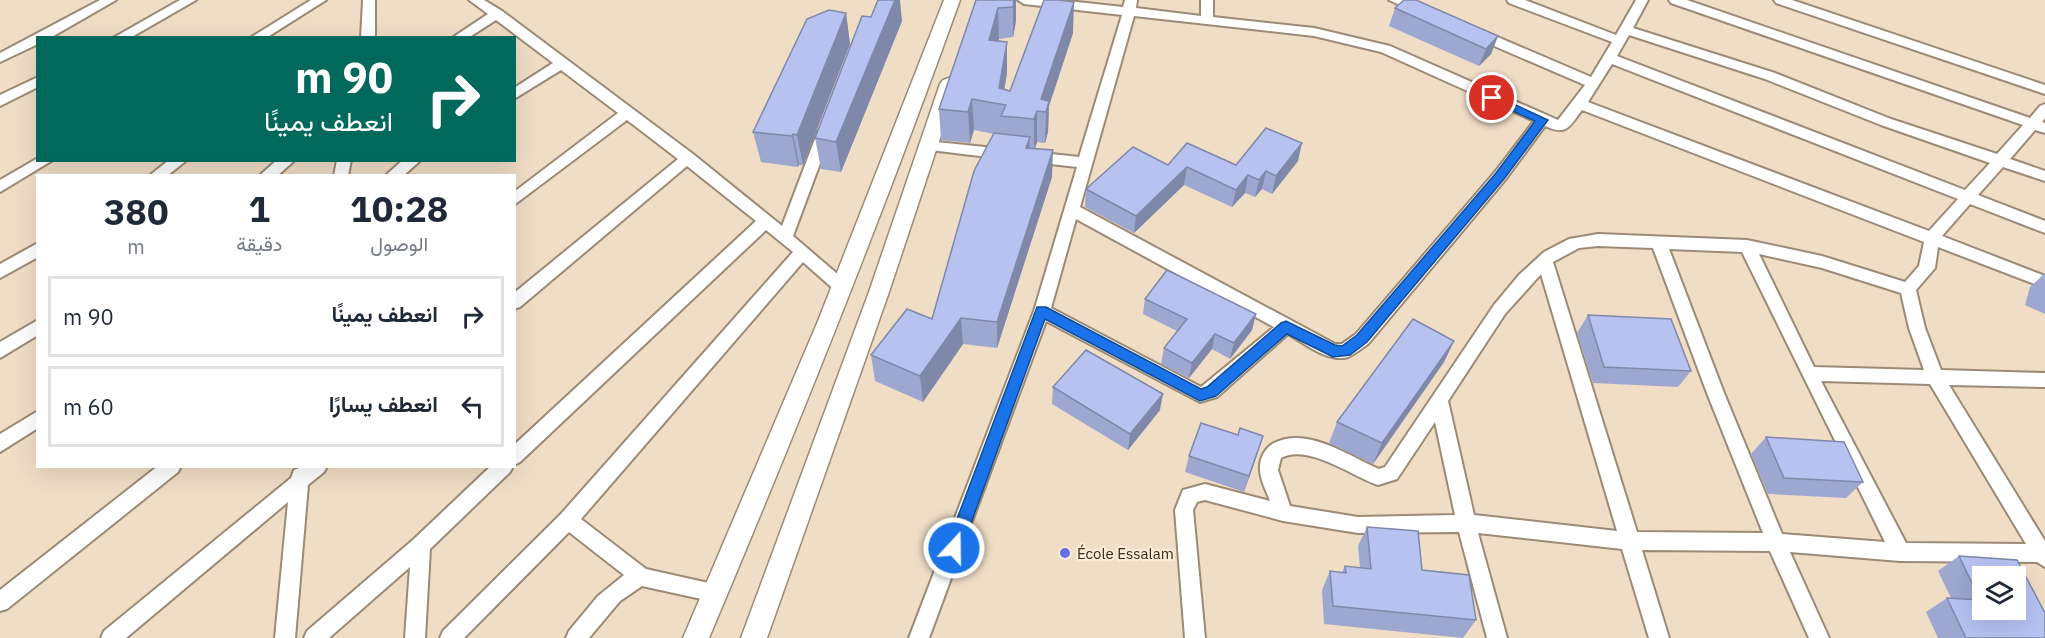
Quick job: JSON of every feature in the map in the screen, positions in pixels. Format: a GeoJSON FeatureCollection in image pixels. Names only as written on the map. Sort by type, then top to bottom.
{"type":"FeatureCollection","features":[{"type":"Feature","properties":{"kind":"street"},"geometry":{"type":"LineString","coordinates":[[42,36],[110,0]]}},
{"type":"Feature","properties":{"kind":"street"},"geometry":{"type":"LineString","coordinates":[[123,36],[190,0]]}},
{"type":"Feature","properties":{"kind":"street"},"geometry":{"type":"LineString","coordinates":[[259,36],[320,0]]}},
{"type":"Feature","properties":{"kind":"street"},"geometry":{"type":"LineString","coordinates":[[368,36],[369,0]]}},
{"type":"Feature","properties":{"kind":"street"},"geometry":{"type":"LineString","coordinates":[[475,0],[497,14],[688,158],[803,251],[843,288]]}},
{"type":"Feature","properties":{"kind":"street"},"geometry":{"type":"LineString","coordinates":[[696,638],[843,288],[909,120],[952,0]]}},
{"type":"Feature","properties":{"kind":"street"},"geometry":{"type":"LineString","coordinates":[[1024,0],[1130,6],[1207,20],[1314,32],[1385,49],[1560,127],[1581,104],[1623,35],[1637,1]]}},
{"type":"Feature","properties":{"kind":"street"},"geometry":{"type":"LineString","coordinates":[[1206,0],[1207,20]]}},
{"type":"Feature","properties":{"kind":"street"},"geometry":{"type":"LineString","coordinates":[[1395,0],[1431,14]]}},
{"type":"Feature","properties":{"kind":"street"},"geometry":{"type":"LineString","coordinates":[[1513,0],[1623,35],[1770,76],[1886,122],[2045,176]]}},
{"type":"Feature","properties":{"kind":"street"},"geometry":{"type":"LineString","coordinates":[[1675,0],[2038,126]]}},
{"type":"Feature","properties":{"kind":"street"},"geometry":{"type":"LineString","coordinates":[[1780,0],[2045,90]]}},
{"type":"Feature","properties":{"kind":"street"},"geometry":{"type":"LineString","coordinates":[[919,638],[1042,311],[1130,6]]}},
{"type":"Feature","properties":{"kind":"street"},"geometry":{"type":"LineString","coordinates":[[461,36],[497,14]]}},
{"type":"Feature","properties":{"kind":"street"},"geometry":{"type":"LineString","coordinates":[[1462,26],[1592,83]]}},
{"type":"Feature","properties":{"kind":"street"},"geometry":{"type":"LineString","coordinates":[[0,58],[36,39]]}},
{"type":"Feature","properties":{"kind":"street"},"geometry":{"type":"LineString","coordinates":[[1609,58],[2045,227]]}},
{"type":"Feature","properties":{"kind":"street"},"geometry":{"type":"LineString","coordinates":[[516,93],[561,64]]}},
{"type":"Feature","properties":{"kind":"street"},"geometry":{"type":"LineString","coordinates":[[754,638],[879,292],[954,68]]}},
{"type":"Feature","properties":{"kind":"street"},"geometry":{"type":"LineString","coordinates":[[0,101],[36,82]]}},
{"type":"Feature","properties":{"kind":"street"},"geometry":{"type":"LineString","coordinates":[[1581,104],[2045,282]]}},
{"type":"Feature","properties":{"kind":"street"},"geometry":{"type":"LineString","coordinates":[[1908,289],[1927,268],[1932,238],[2000,162],[2038,126],[2045,109]]}},
{"type":"Feature","properties":{"kind":"street"},"geometry":{"type":"LineString","coordinates":[[516,198],[627,113]]}},
{"type":"Feature","properties":{"kind":"street"},"geometry":{"type":"LineString","coordinates":[[785,237],[831,117]]}},
{"type":"Feature","properties":{"kind":"street"},"geometry":{"type":"LineString","coordinates":[[1071,209],[1286,327],[1333,351],[1345,351],[1362,339],[1500,176],[1542,120]]}},
{"type":"Feature","properties":{"kind":"street"},"geometry":{"type":"LineString","coordinates":[[927,146],[1084,163]]}},
{"type":"Feature","properties":{"kind":"street"},"geometry":{"type":"LineString","coordinates":[[516,301],[688,158]]}},
{"type":"Feature","properties":{"kind":"street"},"geometry":{"type":"LineString","coordinates":[[0,187],[43,162]]}},
{"type":"Feature","properties":{"kind":"street"},"geometry":{"type":"LineString","coordinates":[[159,174],[177,162]]}},
{"type":"Feature","properties":{"kind":"street"},"geometry":{"type":"LineString","coordinates":[[269,174],[285,162]]}},
{"type":"Feature","properties":{"kind":"street"},"geometry":{"type":"LineString","coordinates":[[395,174],[411,162]]}},
{"type":"Feature","properties":{"kind":"street"},"geometry":{"type":"LineString","coordinates":[[516,455],[766,221]]}},
{"type":"Feature","properties":{"kind":"street"},"geometry":{"type":"LineString","coordinates":[[1283,513],[1269,470],[1273,453],[1286,446],[1311,447],[1378,477],[1391,473],[1517,286],[1545,261],[1574,244],[1598,240],[1747,246],[1822,262],[1908,289]]}},
{"type":"Feature","properties":{"kind":"street"},"geometry":{"type":"LineString","coordinates":[[1659,243],[1707,374],[1775,542],[1819,638]]}},
{"type":"Feature","properties":{"kind":"street"},"geometry":{"type":"LineString","coordinates":[[1747,246],[1900,552]]}},
{"type":"Feature","properties":{"kind":"street"},"geometry":{"type":"LineString","coordinates":[[0,272],[36,250]]}},
{"type":"Feature","properties":{"kind":"street"},"geometry":{"type":"LineString","coordinates":[[450,638],[568,520],[803,251]]}},
{"type":"Feature","properties":{"kind":"street"},"geometry":{"type":"LineString","coordinates":[[1545,261],[1659,638]]}},
{"type":"Feature","properties":{"kind":"street"},"geometry":{"type":"LineString","coordinates":[[1908,289],[1917,328],[1935,377],[2044,556]]}},
{"type":"Feature","properties":{"kind":"street"},"geometry":{"type":"LineString","coordinates":[[1042,311],[1200,395],[1211,392],[1286,327]]}},
{"type":"Feature","properties":{"kind":"street"},"geometry":{"type":"LineString","coordinates":[[0,351],[36,327]]}},
{"type":"Feature","properties":{"kind":"street"},"geometry":{"type":"LineString","coordinates":[[1809,374],[2045,380]]}},
{"type":"Feature","properties":{"kind":"street"},"geometry":{"type":"LineString","coordinates":[[1440,399],[1466,523],[1497,638]]}},
{"type":"Feature","properties":{"kind":"street"},"geometry":{"type":"LineString","coordinates":[[0,444],[36,419]]}},
{"type":"Feature","properties":{"kind":"street"},"geometry":{"type":"LineString","coordinates":[[0,602],[169,468]]}},
{"type":"Feature","properties":{"kind":"street"},"geometry":{"type":"LineString","coordinates":[[314,638],[421,544],[502,468]]}},
{"type":"Feature","properties":{"kind":"street"},"geometry":{"type":"LineString","coordinates":[[111,638],[301,474]]}},
{"type":"Feature","properties":{"kind":"street"},"geometry":{"type":"LineString","coordinates":[[285,638],[301,474]]}},
{"type":"Feature","properties":{"kind":"street"},"geometry":{"type":"LineString","coordinates":[[1195,638],[1184,510],[1190,496],[1204,492],[1283,513],[1358,525],[1466,523],[1629,541],[1775,542],[1900,552],[2044,556]]}},
{"type":"Feature","properties":{"kind":"street"},"geometry":{"type":"LineString","coordinates":[[568,520],[641,577],[715,593]]}},
{"type":"Feature","properties":{"kind":"street"},"geometry":{"type":"LineString","coordinates":[[415,638],[421,544]]}},
{"type":"Feature","properties":{"kind":"street"},"geometry":{"type":"LineString","coordinates":[[576,638],[616,592],[629,581],[641,577]]}},
{"type":"Feature","properties":{"kind":"building"},"geometry":{"type":"Polygon","coordinates":[[[878,0],[895,0],[836,142],[815,138],[862,16],[871,17],[878,0]]]}},
{"type":"Feature","properties":{"kind":"building"},"geometry":{"type":"Polygon","coordinates":[[[976,0],[1014,0],[1013,7],[998,8],[989,40],[1007,42],[999,88],[1010,91],[1044,0],[1074,2],[1041,99],[1049,101],[1046,112],[1037,111],[1034,119],[1001,116],[1006,105],[972,99],[968,112],[939,109],[976,0]]]}},
{"type":"Feature","properties":{"kind":"building"},"geometry":{"type":"Polygon","coordinates":[[[1404,0],[1416,0],[1498,36],[1486,49],[1395,8],[1404,0]]]}},
{"type":"Feature","properties":{"kind":"building"},"geometry":{"type":"Polygon","coordinates":[[[829,10],[846,13],[797,135],[753,132],[807,19],[829,10]]]}},
{"type":"Feature","properties":{"kind":"building"},"geometry":{"type":"Polygon","coordinates":[[[1266,128],[1302,143],[1276,176],[1266,171],[1259,180],[1248,175],[1236,190],[1187,167],[1136,216],[1086,189],[1133,147],[1168,165],[1187,143],[1236,165],[1266,128]]]}},
{"type":"Feature","properties":{"kind":"building"},"geometry":{"type":"Polygon","coordinates":[[[994,133],[1030,137],[1026,148],[1053,150],[997,322],[961,318],[920,376],[871,355],[907,309],[932,319],[974,171],[994,133]]]}},
{"type":"Feature","properties":{"kind":"building"},"geometry":{"type":"Polygon","coordinates":[[[1167,270],[1256,314],[1234,343],[1215,334],[1192,363],[1164,348],[1187,319],[1145,299],[1167,270]]]}},
{"type":"Feature","properties":{"kind":"building"},"geometry":{"type":"Polygon","coordinates":[[[1588,315],[1671,319],[1691,371],[1604,367],[1588,315]]]}},
{"type":"Feature","properties":{"kind":"building"},"geometry":{"type":"Polygon","coordinates":[[[1413,319],[1454,341],[1382,443],[1337,422],[1413,319]]]}},
{"type":"Feature","properties":{"kind":"building"},"geometry":{"type":"Polygon","coordinates":[[[1086,350],[1163,394],[1130,434],[1053,387],[1086,350]]]}},
{"type":"Feature","properties":{"kind":"building"},"geometry":{"type":"Polygon","coordinates":[[[1201,423],[1238,435],[1240,428],[1263,436],[1249,476],[1189,456],[1201,423]]]}},
{"type":"Feature","properties":{"kind":"building"},"geometry":{"type":"Polygon","coordinates":[[[1766,437],[1844,442],[1863,482],[1784,478],[1766,437]]]}},
{"type":"Feature","properties":{"kind":"building"},"geometry":{"type":"Polygon","coordinates":[[[1367,527],[1418,531],[1422,570],[1469,575],[1476,620],[1333,606],[1330,571],[1346,573],[1345,566],[1371,569],[1367,527]]]}},
{"type":"Feature","properties":{"kind":"building"},"geometry":{"type":"Polygon","coordinates":[[[1959,556],[2017,560],[2020,566],[1972,566],[1972,583],[1959,556]]]}},
{"type":"Feature","properties":{"kind":"building"},"geometry":{"type":"Polygon","coordinates":[[[2026,577],[2045,613],[2045,638],[1966,638],[1947,598],[1972,600],[1972,620],[2026,620],[2026,577]]]}},
{"type":"Feature","properties":{"kind":"place","name":"École Essalam"},"geometry":{"type":"Point","coordinates":[1065,553]}},
{"type":"Feature","properties":{"kind":"route"},"geometry":{"type":"LineString","coordinates":[[954,548],[1042,311],[1200,395],[1211,392],[1286,327],[1333,351],[1345,351],[1362,339],[1500,176],[1542,120],[1492,98]]}}]}
